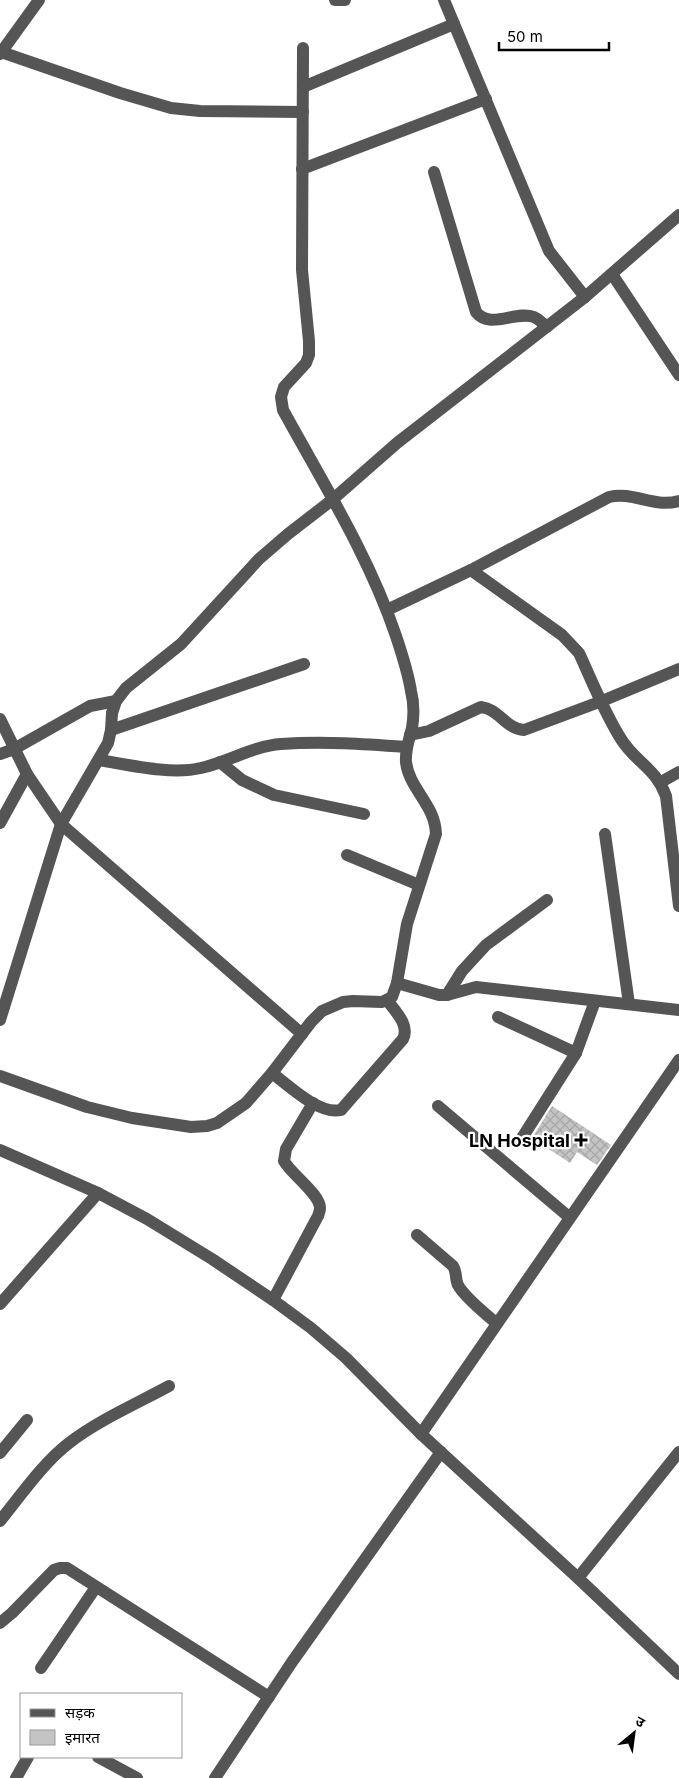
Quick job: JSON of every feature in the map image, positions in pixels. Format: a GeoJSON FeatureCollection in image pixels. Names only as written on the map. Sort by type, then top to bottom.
{"type":"FeatureCollection","features":[{"type":"Feature","properties":{"kind":"street"},"geometry":{"type":"LineString","coordinates":[[39,0],[0,53],[171,108],[200,111],[303,112]]}},
{"type":"Feature","properties":{"kind":"street"},"geometry":{"type":"LineString","coordinates":[[335,0],[345,0]]}},
{"type":"Feature","properties":{"kind":"street"},"geometry":{"type":"LineString","coordinates":[[444,0],[549,251],[585,297]]}},
{"type":"Feature","properties":{"kind":"street"},"geometry":{"type":"LineString","coordinates":[[303,87],[454,24]]}},
{"type":"Feature","properties":{"kind":"street"},"geometry":{"type":"LineString","coordinates":[[0,1076],[87,1107],[132,1118],[191,1127],[206,1126],[217,1122],[246,1103],[322,1011],[334,1005],[353,1000],[382,1002],[392,997],[397,983],[407,924],[436,834],[435,822],[409,775],[406,761],[414,709],[411,689],[401,650],[387,610],[363,557],[283,410],[281,397],[284,387],[306,363],[309,355],[302,270],[303,48]]}},
{"type":"Feature","properties":{"kind":"street"},"geometry":{"type":"LineString","coordinates":[[302,169],[486,99]]}},
{"type":"Feature","properties":{"kind":"street"},"geometry":{"type":"LineString","coordinates":[[434,172],[476,312],[483,319],[490,320],[524,315],[532,316],[538,318],[547,327]]}},
{"type":"Feature","properties":{"kind":"street"},"geometry":{"type":"LineString","coordinates":[[0,1020],[61,824],[108,743],[112,713],[116,701],[126,688],[181,644],[259,559],[288,534],[332,500],[396,443],[585,297],[679,214]]}},
{"type":"Feature","properties":{"kind":"street"},"geometry":{"type":"LineString","coordinates":[[612,274],[677,367]]}},
{"type":"Feature","properties":{"kind":"street"},"geometry":{"type":"LineString","coordinates":[[387,610],[471,570],[609,497],[619,494],[667,504],[679,501]]}},
{"type":"Feature","properties":{"kind":"street"},"geometry":{"type":"LineString","coordinates":[[471,570],[572,644],[579,652],[611,723],[622,742],[661,782],[666,796],[677,875],[679,906]]}},
{"type":"Feature","properties":{"kind":"street"},"geometry":{"type":"LineString","coordinates":[[111,730],[304,664]]}},
{"type":"Feature","properties":{"kind":"street"},"geometry":{"type":"LineString","coordinates":[[99,760],[147,768],[184,770],[201,768],[280,744],[356,744],[408,741],[481,707],[492,710],[512,727],[524,730],[602,701],[679,669]]}},
{"type":"Feature","properties":{"kind":"street"},"geometry":{"type":"LineString","coordinates":[[0,754],[14,749],[90,706],[116,701]]}},
{"type":"Feature","properties":{"kind":"street"},"geometry":{"type":"LineString","coordinates":[[0,719],[27,774],[61,824],[302,1034]]}},
{"type":"Feature","properties":{"kind":"street"},"geometry":{"type":"LineString","coordinates":[[220,762],[242,780],[274,795],[364,814]]}},
{"type":"Feature","properties":{"kind":"street"},"geometry":{"type":"LineString","coordinates":[[661,782],[679,772]]}},
{"type":"Feature","properties":{"kind":"street"},"geometry":{"type":"LineString","coordinates":[[0,823],[27,774]]}},
{"type":"Feature","properties":{"kind":"street"},"geometry":{"type":"LineString","coordinates":[[606,834],[628,1004]]}},
{"type":"Feature","properties":{"kind":"street"},"geometry":{"type":"LineString","coordinates":[[346,855],[419,885]]}},
{"type":"Feature","properties":{"kind":"street"},"geometry":{"type":"LineString","coordinates":[[447,995],[462,971],[486,945],[547,900]]}},
{"type":"Feature","properties":{"kind":"street"},"geometry":{"type":"LineString","coordinates":[[397,983],[439,995],[447,995],[476,987],[679,1010]]}},
{"type":"Feature","properties":{"kind":"street"},"geometry":{"type":"LineString","coordinates":[[272,1073],[313,1104],[330,1110],[341,1110],[404,1039],[406,1029],[387,1000]]}},
{"type":"Feature","properties":{"kind":"street"},"geometry":{"type":"LineString","coordinates":[[522,1138],[576,1053],[595,1001]]}},
{"type":"Feature","properties":{"kind":"street"},"geometry":{"type":"LineString","coordinates":[[498,1017],[576,1053]]}},
{"type":"Feature","properties":{"kind":"street"},"geometry":{"type":"LineString","coordinates":[[421,1434],[679,1060]]}},
{"type":"Feature","properties":{"kind":"street"},"geometry":{"type":"LineString","coordinates":[[273,1300],[318,1216],[320,1208],[318,1200],[289,1170],[284,1161],[286,1149],[313,1104]]}},
{"type":"Feature","properties":{"kind":"street"},"geometry":{"type":"LineString","coordinates":[[438,1106],[569,1218]]}},
{"type":"Feature","properties":{"kind":"street"},"geometry":{"type":"LineString","coordinates":[[0,1150],[98,1193],[147,1219],[212,1259],[273,1300],[346,1358],[421,1434],[679,1674]]}},
{"type":"Feature","properties":{"kind":"street"},"geometry":{"type":"LineString","coordinates":[[0,1304],[98,1193]]}},
{"type":"Feature","properties":{"kind":"street"},"geometry":{"type":"LineString","coordinates":[[417,1235],[453,1266],[456,1270],[458,1284],[463,1291],[496,1323]]}},
{"type":"Feature","properties":{"kind":"street"},"geometry":{"type":"LineString","coordinates":[[0,1520],[54,1455],[69,1442],[169,1386]]}},
{"type":"Feature","properties":{"kind":"street"},"geometry":{"type":"LineString","coordinates":[[0,1453],[26,1420]]}},
{"type":"Feature","properties":{"kind":"street"},"geometry":{"type":"LineString","coordinates":[[215,1778],[269,1697],[441,1452]]}},
{"type":"Feature","properties":{"kind":"street"},"geometry":{"type":"LineString","coordinates":[[578,1578],[679,1452]]}},
{"type":"Feature","properties":{"kind":"street"},"geometry":{"type":"LineString","coordinates":[[0,1623],[54,1570],[67,1568],[269,1697]]}},
{"type":"Feature","properties":{"kind":"street"},"geometry":{"type":"LineString","coordinates":[[41,1668],[96,1587]]}},
{"type":"Feature","properties":{"kind":"street"},"geometry":{"type":"LineString","coordinates":[[16,1778],[27,1758]]}},
{"type":"Feature","properties":{"kind":"street"},"geometry":{"type":"LineString","coordinates":[[100,1758],[137,1778]]}},
{"type":"Feature","properties":{"kind":"building"},"geometry":{"type":"Polygon","coordinates":[[[552,1106],[611,1145],[597,1165],[577,1152],[570,1163],[532,1138],[552,1106]]]}},
{"type":"Feature","properties":{"kind":"place","name":"LN Hospital"},"geometry":{"type":"Point","coordinates":[581,1140]}}]}
